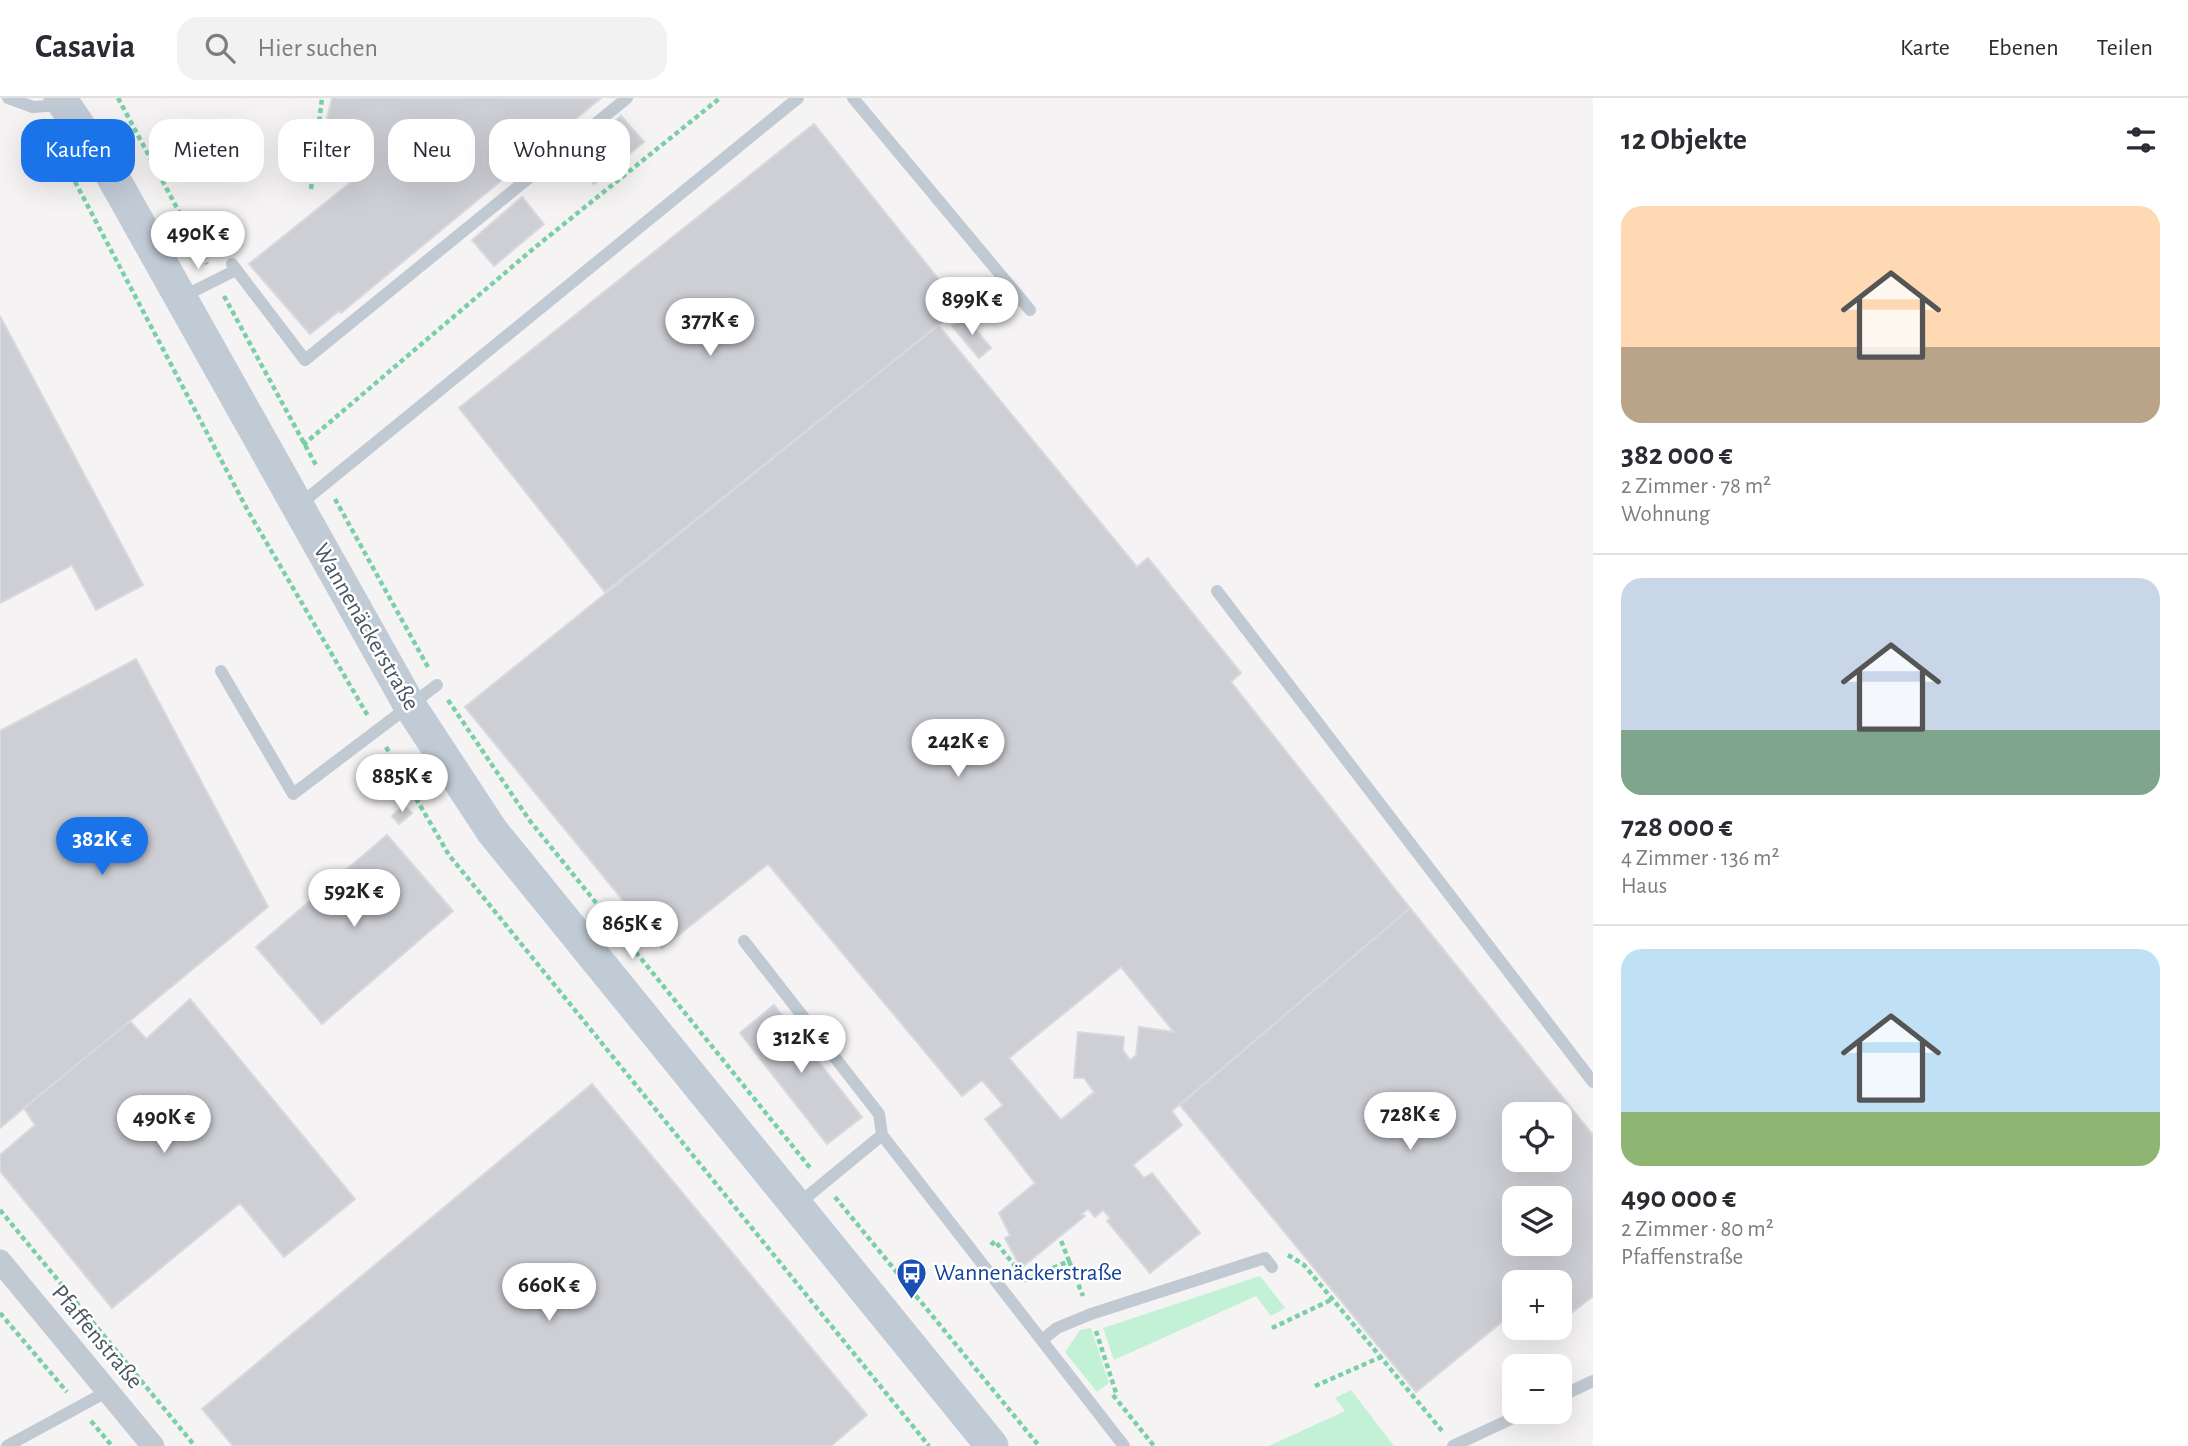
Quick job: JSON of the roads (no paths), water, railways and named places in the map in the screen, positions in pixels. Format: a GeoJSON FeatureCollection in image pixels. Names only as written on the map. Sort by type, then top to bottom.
{"type":"FeatureCollection","features":[{"type":"Feature","properties":{"kind":"street","name":"Wannenäckerstraße"},"geometry":{"type":"LineString","coordinates":[[62,101],[110,172],[182,297],[410,706],[492,831],[992,1446]]}},
{"type":"Feature","properties":{"kind":"street","name":"Pfaffenstraße"},"geometry":{"type":"LineString","coordinates":[[0,1261],[153,1446]]}},
{"type":"Feature","properties":{"kind":"lane"},"geometry":{"type":"LineString","coordinates":[[8,98],[33,107],[62,101]]}},
{"type":"Feature","properties":{"kind":"lane"},"geometry":{"type":"LineString","coordinates":[[182,297],[216,281],[234,267],[306,360],[627,98]]}},
{"type":"Feature","properties":{"kind":"lane"},"geometry":{"type":"LineString","coordinates":[[298,506],[798,98]]}},
{"type":"Feature","properties":{"kind":"lane"},"geometry":{"type":"LineString","coordinates":[[853,98],[1030,310]]}},
{"type":"Feature","properties":{"kind":"lane"},"geometry":{"type":"LineString","coordinates":[[1217,591],[1593,1082]]}},
{"type":"Feature","properties":{"kind":"lane"},"geometry":{"type":"LineString","coordinates":[[221,671],[293,794],[437,685]]}},
{"type":"Feature","properties":{"kind":"lane"},"geometry":{"type":"LineString","coordinates":[[744,941],[879,1114],[882,1135],[1124,1446]]}},
{"type":"Feature","properties":{"kind":"lane"},"geometry":{"type":"LineString","coordinates":[[797,1206],[882,1135]]}},
{"type":"Feature","properties":{"kind":"lane"},"geometry":{"type":"LineString","coordinates":[[1042,1340],[1057,1328],[1091,1314],[1265,1258],[1272,1267]]}},
{"type":"Feature","properties":{"kind":"lane"},"geometry":{"type":"LineString","coordinates":[[1572,1391],[1593,1381]]}},
{"type":"Feature","properties":{"kind":"lane"},"geometry":{"type":"LineString","coordinates":[[7,1446],[108,1391]]}},
{"type":"Feature","properties":{"kind":"lane"},"geometry":{"type":"LineString","coordinates":[[1454,1446],[1502,1423]]}},
{"type":"Feature","properties":{"kind":"place","name":"Wannenäckerstraße"},"geometry":{"type":"Point","coordinates":[911,1300]}}]}
